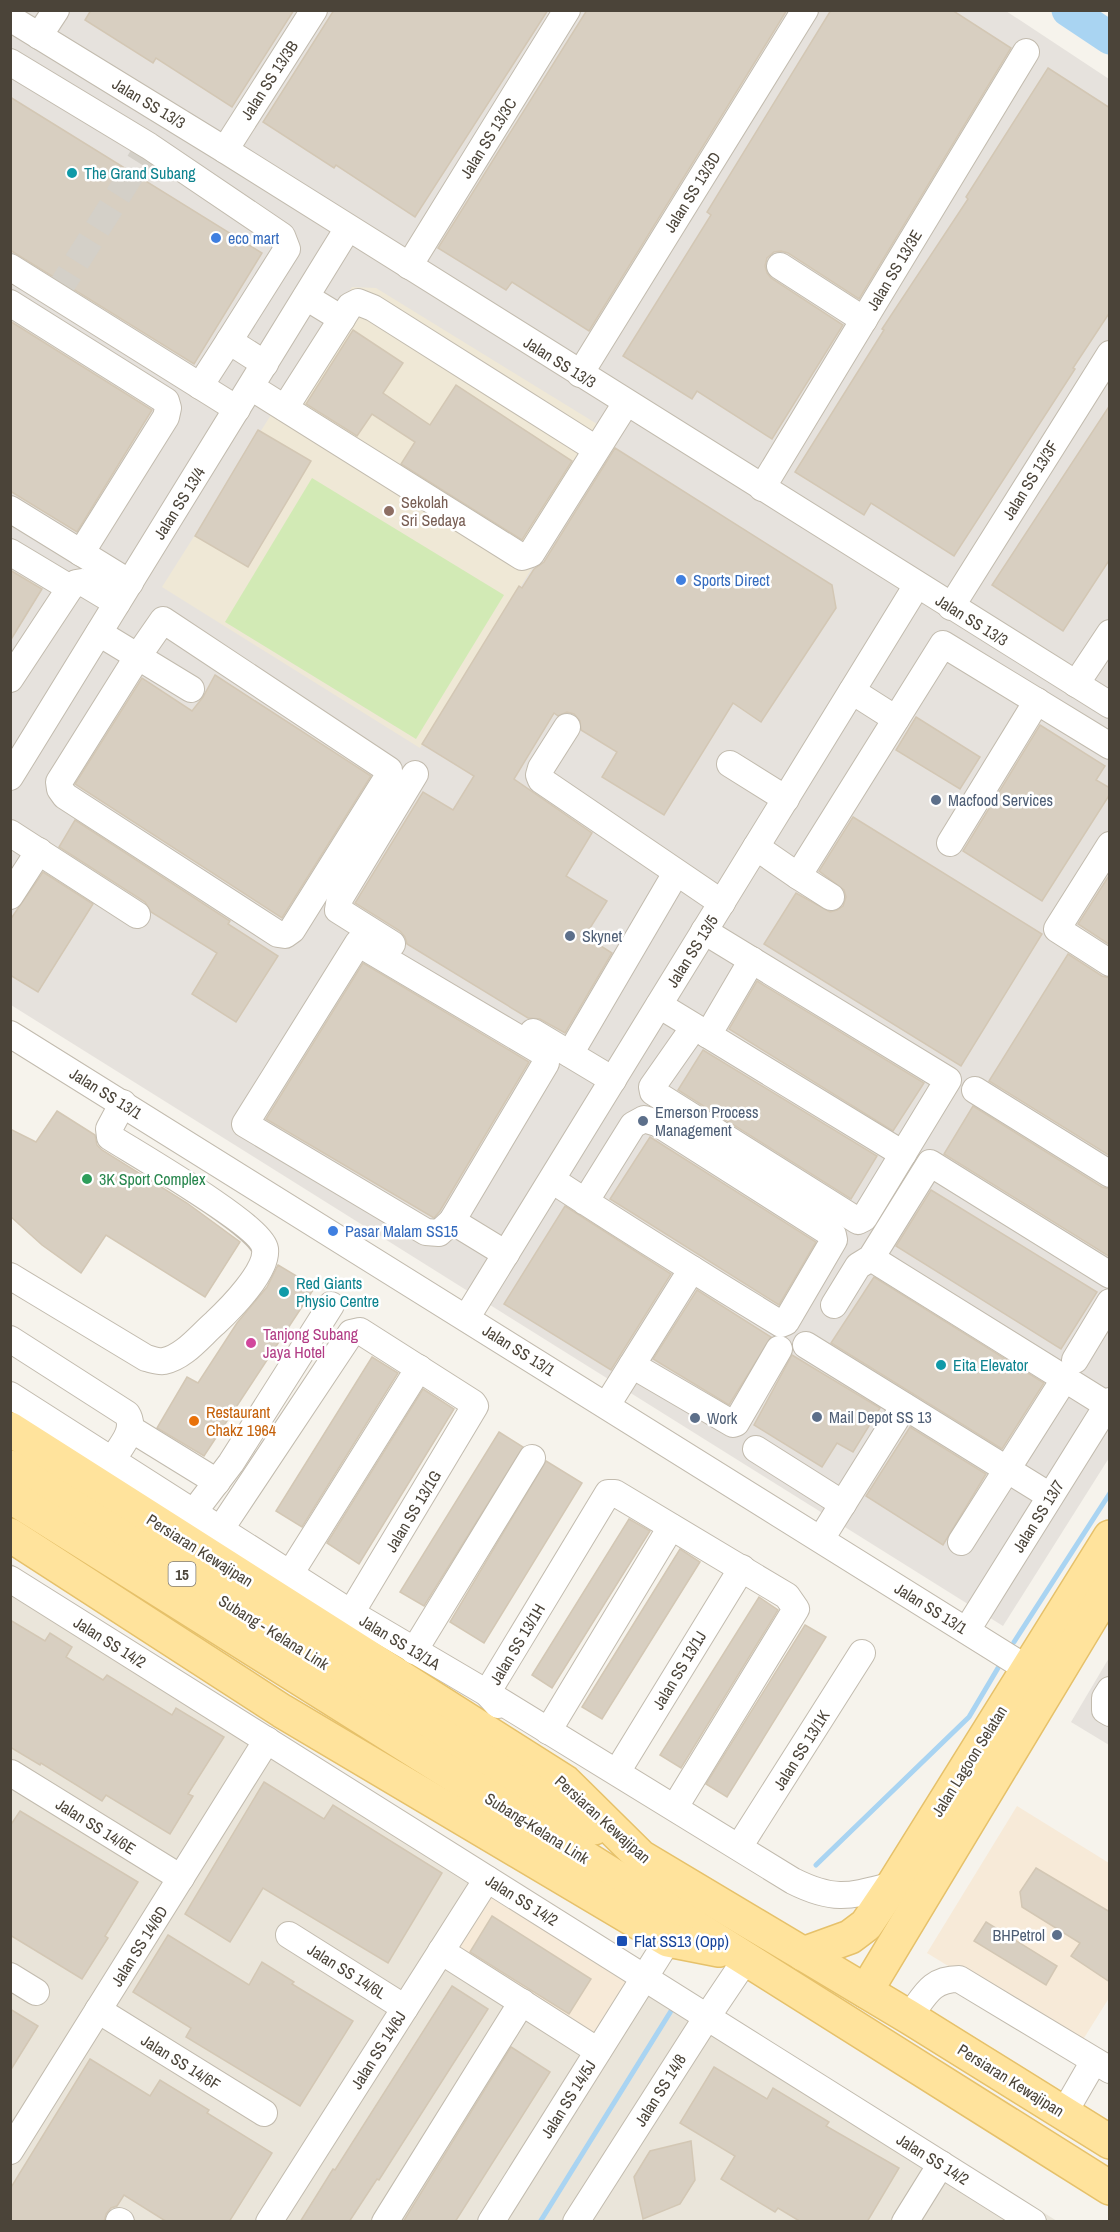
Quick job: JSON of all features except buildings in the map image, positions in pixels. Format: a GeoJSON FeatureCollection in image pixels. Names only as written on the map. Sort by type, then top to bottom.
{"type":"FeatureCollection","features":[{"type":"Feature","properties":{"kind":"main road","name":"Persiaran Kewajipan"},"geometry":{"type":"LineString","coordinates":[[10,1429],[565,1782],[641,1857],[909,2017],[1110,2142]]}},
{"type":"Feature","properties":{"kind":"main road","name":"Subang - Kelana Link"},"geometry":{"type":"LineString","coordinates":[[10,1467],[346,1693]]}},
{"type":"Feature","properties":{"kind":"main road","name":"Subang - Kelana Link"},"geometry":{"type":"LineString","coordinates":[[10,1497],[346,1693]]}},
{"type":"Feature","properties":{"kind":"main road"},"geometry":{"type":"LineString","coordinates":[[10,1535],[282,1711],[668,1940],[741,1956],[1110,2188]]}},
{"type":"Feature","properties":{"kind":"main road","name":"Jalan Lagoon Selatan"},"geometry":{"type":"LineString","coordinates":[[803,1954],[850,1937],[866,1925],[1109,1538]]}},
{"type":"Feature","properties":{"kind":"main road","name":"Jalan Lagoon Selatan"},"geometry":{"type":"LineString","coordinates":[[866,1991],[1110,1586]]}},
{"type":"Feature","properties":{"kind":"main road","name":"Subang-Kelana Link"},"geometry":{"type":"LineString","coordinates":[[346,1693],[641,1857]]}},
{"type":"Feature","properties":{"kind":"main road","name":"Subang-Kelana Link"},"geometry":{"type":"LineString","coordinates":[[346,1693],[741,1956]]}},
{"type":"Feature","properties":{"kind":"street"},"geometry":{"type":"LineString","coordinates":[[39,36],[56,10]]}},
{"type":"Feature","properties":{"kind":"street","name":"Jalan SS 13/3B"},"geometry":{"type":"LineString","coordinates":[[225,150],[314,10]]}},
{"type":"Feature","properties":{"kind":"street","name":"Jalan SS 13/3C"},"geometry":{"type":"LineString","coordinates":[[409,266],[567,10]]}},
{"type":"Feature","properties":{"kind":"street","name":"Jalan SS 13/3D"},"geometry":{"type":"LineString","coordinates":[[579,374],[805,10]]}},
{"type":"Feature","properties":{"kind":"street","name":"Jalan SS 13/3"},"geometry":{"type":"LineString","coordinates":[[10,18],[225,150],[1110,705]]}},
{"type":"Feature","properties":{"kind":"street","name":"Jalan SS 13/3E"},"geometry":{"type":"LineString","coordinates":[[762,488],[1026,52]]}},
{"type":"Feature","properties":{"kind":"street"},"geometry":{"type":"LineString","coordinates":[[10,62],[149,146],[282,236],[287,249],[200,386]]}},
{"type":"Feature","properties":{"kind":"street","name":"Jalan SS 13/4"},"geometry":{"type":"LineString","coordinates":[[13,766],[124,593],[348,228]]}},
{"type":"Feature","properties":{"kind":"street"},"geometry":{"type":"LineString","coordinates":[[780,266],[864,320]]}},
{"type":"Feature","properties":{"kind":"street"},"geometry":{"type":"LineString","coordinates":[[10,267],[237,409]]}},
{"type":"Feature","properties":{"kind":"street"},"geometry":{"type":"LineString","coordinates":[[306,297],[342,319]]}},
{"type":"Feature","properties":{"kind":"street"},"geometry":{"type":"LineString","coordinates":[[285,408],[350,306],[358,302],[373,308],[596,449]]}},
{"type":"Feature","properties":{"kind":"street"},"geometry":{"type":"LineString","coordinates":[[10,303],[166,401],[168,408],[166,417],[81,553]]}},
{"type":"Feature","properties":{"kind":"street"},"geometry":{"type":"LineString","coordinates":[[229,341],[265,364]]}},
{"type":"Feature","properties":{"kind":"street","name":"Jalan SS 13/3F"},"geometry":{"type":"LineString","coordinates":[[951,607],[1110,354]]}},
{"type":"Feature","properties":{"kind":"street"},"geometry":{"type":"LineString","coordinates":[[250,387],[522,556],[531,554],[626,403]]}},
{"type":"Feature","properties":{"kind":"street"},"geometry":{"type":"LineString","coordinates":[[10,509],[81,553],[124,593]]}},
{"type":"Feature","properties":{"kind":"street"},"geometry":{"type":"LineString","coordinates":[[10,552],[70,588]]}},
{"type":"Feature","properties":{"kind":"street"},"geometry":{"type":"LineString","coordinates":[[10,679],[70,588],[76,583],[82,582],[124,593]]}},
{"type":"Feature","properties":{"kind":"street","name":"Jalan SS 13/5"},"geometry":{"type":"LineString","coordinates":[[467,1317],[917,585]]}},
{"type":"Feature","properties":{"kind":"street"},"geometry":{"type":"LineString","coordinates":[[165,621],[386,767],[389,775],[292,930],[285,935],[278,934],[65,796],[60,789],[59,782],[138,656],[160,622],[165,621]]}},
{"type":"Feature","properties":{"kind":"street"},"geometry":{"type":"LineString","coordinates":[[99,633],[191,689]]}},
{"type":"Feature","properties":{"kind":"street"},"geometry":{"type":"LineString","coordinates":[[1076,684],[1110,633]]}},
{"type":"Feature","properties":{"kind":"street"},"geometry":{"type":"LineString","coordinates":[[798,876],[944,644],[1110,746]]}},
{"type":"Feature","properties":{"kind":"street"},"geometry":{"type":"LineString","coordinates":[[852,691],[896,719]]}},
{"type":"Feature","properties":{"kind":"street"},"geometry":{"type":"LineString","coordinates":[[950,843],[1037,701]]}},
{"type":"Feature","properties":{"kind":"street"},"geometry":{"type":"LineString","coordinates":[[567,727],[541,768],[539,775],[541,780],[722,903]]}},
{"type":"Feature","properties":{"kind":"street"},"geometry":{"type":"LineString","coordinates":[[730,764],[786,799]]}},
{"type":"Feature","properties":{"kind":"street"},"geometry":{"type":"LineString","coordinates":[[13,766],[59,782]]}},
{"type":"Feature","properties":{"kind":"street"},"geometry":{"type":"LineString","coordinates":[[415,774],[340,898],[338,910],[613,1080]]}},
{"type":"Feature","properties":{"kind":"street"},"geometry":{"type":"LineString","coordinates":[[10,834],[137,915]]}},
{"type":"Feature","properties":{"kind":"street"},"geometry":{"type":"LineString","coordinates":[[1110,844],[1057,929],[1110,963]]}},
{"type":"Feature","properties":{"kind":"street"},"geometry":{"type":"LineString","coordinates":[[756,847],[831,897]]}},
{"type":"Feature","properties":{"kind":"street"},"geometry":{"type":"LineString","coordinates":[[10,896],[39,851]]}},
{"type":"Feature","properties":{"kind":"street"},"geometry":{"type":"LineString","coordinates":[[570,1054],[676,873]]}},
{"type":"Feature","properties":{"kind":"street"},"geometry":{"type":"LineString","coordinates":[[704,931],[752,960],[948,1080],[864,1218],[858,1221],[853,1220],[653,1092],[652,1088],[701,1031],[752,960]]}},
{"type":"Feature","properties":{"kind":"street"},"geometry":{"type":"LineString","coordinates":[[358,944],[546,1056],[546,1063],[452,1221],[438,1233],[426,1232],[245,1124],[358,944]]}},
{"type":"Feature","properties":{"kind":"street"},"geometry":{"type":"LineString","coordinates":[[659,1005],[903,1154]]}},
{"type":"Feature","properties":{"kind":"street","name":"Jalan SS 13/1"},"geometry":{"type":"LineString","coordinates":[[10,1034],[467,1317],[1026,1668]]}},
{"type":"Feature","properties":{"kind":"street"},"geometry":{"type":"LineString","coordinates":[[975,1090],[1110,1174]]}},
{"type":"Feature","properties":{"kind":"street"},"geometry":{"type":"LineString","coordinates":[[10,1276],[146,1358],[162,1361],[180,1355],[223,1315],[252,1282],[264,1259],[265,1249],[262,1241],[232,1214],[110,1137],[109,1129],[123,1104]]}},
{"type":"Feature","properties":{"kind":"street"},"geometry":{"type":"LineString","coordinates":[[552,1180],[585,1202],[781,1324],[786,1322],[834,1240],[833,1235],[657,1122],[644,1119],[633,1125],[585,1202]]}},
{"type":"Feature","properties":{"kind":"street"},"geometry":{"type":"LineString","coordinates":[[834,1305],[858,1266],[871,1258],[930,1163],[1110,1275]]}},
{"type":"Feature","properties":{"kind":"street"},"geometry":{"type":"LineString","coordinates":[[452,1221],[506,1254]]}},
{"type":"Feature","properties":{"kind":"street"},"geometry":{"type":"LineString","coordinates":[[871,1258],[1070,1369],[1108,1403]]}},
{"type":"Feature","properties":{"kind":"street"},"geometry":{"type":"LineString","coordinates":[[607,1405],[692,1269]]}},
{"type":"Feature","properties":{"kind":"street"},"geometry":{"type":"LineString","coordinates":[[961,1542],[1110,1302]]}},
{"type":"Feature","properties":{"kind":"street"},"geometry":{"type":"LineString","coordinates":[[193,1513],[231,1463],[331,1305]]}},
{"type":"Feature","properties":{"kind":"street"},"geometry":{"type":"LineString","coordinates":[[220,1530],[351,1333],[360,1331],[419,1368],[290,1574]]}},
{"type":"Feature","properties":{"kind":"street"},"geometry":{"type":"LineString","coordinates":[[10,1339],[127,1414],[131,1420],[131,1429],[112,1460]]}},
{"type":"Feature","properties":{"kind":"street"},"geometry":{"type":"LineString","coordinates":[[806,1345],[1050,1496]]}},
{"type":"Feature","properties":{"kind":"street"},"geometry":{"type":"LineString","coordinates":[[632,1365],[733,1424],[736,1423],[779,1349]]}},
{"type":"Feature","properties":{"kind":"street","name":"Jalan SS 13/1G"},"geometry":{"type":"LineString","coordinates":[[351,1613],[474,1408],[473,1403],[419,1368]]}},
{"type":"Feature","properties":{"kind":"street","name":"Jalan SS 13/1A"},"geometry":{"type":"LineString","coordinates":[[10,1395],[351,1613],[488,1693],[793,1881],[832,1896],[849,1896],[893,1885]]}},
{"type":"Feature","properties":{"kind":"street","name":"Jalan SS 13/7"},"geometry":{"type":"LineString","coordinates":[[967,1630],[1108,1403]]}},
{"type":"Feature","properties":{"kind":"street"},"geometry":{"type":"LineString","coordinates":[[821,1539],[904,1406]]}},
{"type":"Feature","properties":{"kind":"street"},"geometry":{"type":"LineString","coordinates":[[131,1429],[217,1482]]}},
{"type":"Feature","properties":{"kind":"street"},"geometry":{"type":"LineString","coordinates":[[756,1449],[843,1504]]}},
{"type":"Feature","properties":{"kind":"street"},"geometry":{"type":"LineString","coordinates":[[414,1651],[532,1458]]}},
{"type":"Feature","properties":{"kind":"street","name":"Jalan SS 13/1H"},"geometry":{"type":"LineString","coordinates":[[565,1782],[488,1693],[608,1494],[615,1493],[671,1527]]}},
{"type":"Feature","properties":{"kind":"street"},"geometry":{"type":"LineString","coordinates":[[548,1731],[671,1527],[742,1568],[787,1596],[796,1609],[675,1807]]}},
{"type":"Feature","properties":{"kind":"street","name":"Jalan SS 13/1J"},"geometry":{"type":"LineString","coordinates":[[617,1772],[742,1568]]}},
{"type":"Feature","properties":{"kind":"street","name":"Jalan SS 14/2"},"geometry":{"type":"LineString","coordinates":[[10,1579],[1033,2222]]}},
{"type":"Feature","properties":{"kind":"street","name":"Jalan SS 13/1K"},"geometry":{"type":"LineString","coordinates":[[739,1847],[862,1653]]}},
{"type":"Feature","properties":{"kind":"street"},"geometry":{"type":"LineString","coordinates":[[1110,1690],[1105,1698],[1105,1710],[1110,1713]]}},
{"type":"Feature","properties":{"kind":"street","name":"Jalan SS 14/6D"},"geometry":{"type":"LineString","coordinates":[[10,2151],[267,1740]]}},
{"type":"Feature","properties":{"kind":"street","name":"Jalan SS 14/6E"},"geometry":{"type":"LineString","coordinates":[[11,1773],[181,1878]]}},
{"type":"Feature","properties":{"kind":"street","name":"Jalan SS 14/6J"},"geometry":{"type":"LineString","coordinates":[[269,2222],[487,1879]]}},
{"type":"Feature","properties":{"kind":"street","name":"Jalan SS 14/6L"},"geometry":{"type":"LineString","coordinates":[[289,1935],[405,2008]]}},
{"type":"Feature","properties":{"kind":"street","name":"Jalan SS 14/5J"},"geometry":{"type":"LineString","coordinates":[[491,2222],[668,1940]]}},
{"type":"Feature","properties":{"kind":"street"},"geometry":{"type":"LineString","coordinates":[[441,1951],[598,2051]]}},
{"type":"Feature","properties":{"kind":"street","name":"Jalan SS 14/8"},"geometry":{"type":"LineString","coordinates":[[576,2222],[707,2016],[741,1956]]}},
{"type":"Feature","properties":{"kind":"street"},"geometry":{"type":"LineString","coordinates":[[10,1976],[36,1992]]}},
{"type":"Feature","properties":{"kind":"street"},"geometry":{"type":"LineString","coordinates":[[909,2017],[934,1984],[947,1979],[958,1979],[1102,2066],[1064,2113]]}},
{"type":"Feature","properties":{"kind":"street"},"geometry":{"type":"LineString","coordinates":[[385,2222],[522,2002]]}},
{"type":"Feature","properties":{"kind":"street","name":"Jalan SS 14/6F"},"geometry":{"type":"LineString","coordinates":[[98,2010],[264,2113]]}},
{"type":"Feature","properties":{"kind":"street"},"geometry":{"type":"LineString","coordinates":[[905,2222],[941,2164]]}},
{"type":"Feature","properties":{"kind":"shaded area"},"geometry":{"type":"Polygon","coordinates":[[[10,11],[1006,11],[1109,79],[1109,1458],[1003,1626],[11,1005],[10,11]]]}},
{"type":"Feature","properties":{"kind":"shaded area","name":"Sekolah Sri Sedaya"},"geometry":{"type":"Polygon","coordinates":[[[352,287],[376,288],[615,435],[420,748],[162,587],[352,287]]]}},
{"type":"Feature","properties":{"kind":"shaded area"},"geometry":{"type":"Polygon","coordinates":[[[10,1563],[863,2100],[1057,2221],[11,2221],[10,1563]]]}},
{"type":"Feature","properties":{"kind":"shaded area"},"geometry":{"type":"Polygon","coordinates":[[[1109,1658],[1109,1745],[1071,1722],[1109,1658]]]}},
{"type":"Feature","properties":{"kind":"shaded area"},"geometry":{"type":"Polygon","coordinates":[[[1017,1806],[1109,1863],[1109,1998],[1079,2046],[927,1953],[1017,1806]]]}},
{"type":"Feature","properties":{"kind":"shaded area"},"geometry":{"type":"Polygon","coordinates":[[[489,1888],[637,1981],[596,2044],[450,1950],[489,1888]]]}},
{"type":"Feature","properties":{"kind":"green space"},"geometry":{"type":"Polygon","coordinates":[[[312,478],[504,595],[416,739],[225,622],[312,478]]]}},
{"type":"Feature","properties":{"kind":"waterway"},"geometry":{"type":"LineString","coordinates":[[1068,10],[1110,38]]}},
{"type":"Feature","properties":{"kind":"waterway"},"geometry":{"type":"LineString","coordinates":[[1014,1642],[1110,1493]]}},
{"type":"Feature","properties":{"kind":"waterway"},"geometry":{"type":"LineString","coordinates":[[816,1865],[969,1717],[998,1668]]}},
{"type":"Feature","properties":{"kind":"waterway"},"geometry":{"type":"LineString","coordinates":[[540,2222],[671,2011]]}},
{"type":"Feature","properties":{"kind":"tunnel"},"geometry":{"type":"LineString","coordinates":[[56,295],[149,146]]}},
{"type":"Feature","properties":{"kind":"place","name":"The Grand Subang"},"geometry":{"type":"Point","coordinates":[72,173]}},
{"type":"Feature","properties":{"kind":"place","name":"eco mart"},"geometry":{"type":"Point","coordinates":[216,238]}},
{"type":"Feature","properties":{"kind":"place","name":"Sekolah Sri Sedaya"},"geometry":{"type":"Point","coordinates":[389,511]}},
{"type":"Feature","properties":{"kind":"place","name":"Sports Direct"},"geometry":{"type":"Point","coordinates":[681,580]}},
{"type":"Feature","properties":{"kind":"place","name":"Macfood Services"},"geometry":{"type":"Point","coordinates":[936,800]}},
{"type":"Feature","properties":{"kind":"place","name":"Skynet"},"geometry":{"type":"Point","coordinates":[570,936]}},
{"type":"Feature","properties":{"kind":"place","name":"Emerson Process Management"},"geometry":{"type":"Point","coordinates":[643,1121]}},
{"type":"Feature","properties":{"kind":"place","name":"3K Sport Complex"},"geometry":{"type":"Point","coordinates":[87,1179]}},
{"type":"Feature","properties":{"kind":"place","name":"Pasar Malam SS15"},"geometry":{"type":"Point","coordinates":[333,1231]}},
{"type":"Feature","properties":{"kind":"place","name":"Red Giants Physio Centre"},"geometry":{"type":"Point","coordinates":[284,1292]}},
{"type":"Feature","properties":{"kind":"place","name":"Tanjong Subang Jaya Hotel"},"geometry":{"type":"Point","coordinates":[251,1343]}},
{"type":"Feature","properties":{"kind":"place","name":"Eita Elevator"},"geometry":{"type":"Point","coordinates":[941,1365]}},
{"type":"Feature","properties":{"kind":"place","name":"Mail Depot SS 13"},"geometry":{"type":"Point","coordinates":[817,1417]}},
{"type":"Feature","properties":{"kind":"place","name":"Work"},"geometry":{"type":"Point","coordinates":[695,1418]}},
{"type":"Feature","properties":{"kind":"place","name":"Restaurant Chakz 1964"},"geometry":{"type":"Point","coordinates":[194,1421]}},
{"type":"Feature","properties":{"kind":"place","name":"BHPetrol"},"geometry":{"type":"Point","coordinates":[1057,1935]}},
{"type":"Feature","properties":{"kind":"place","name":"Flat SS13 (Opp)"},"geometry":{"type":"Point","coordinates":[622,1941]}}]}
